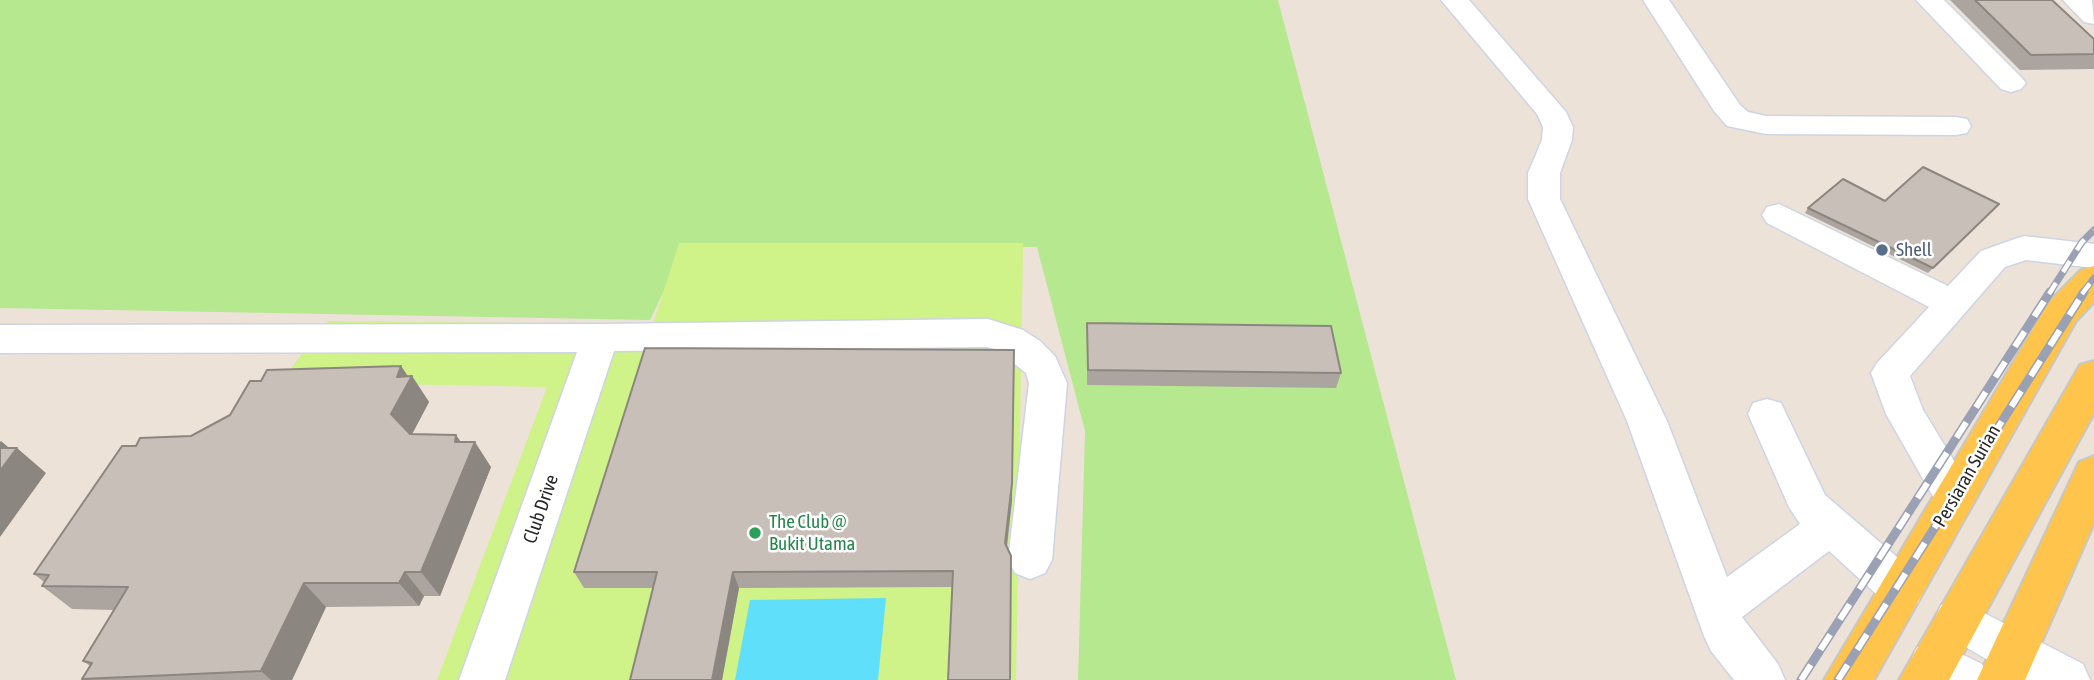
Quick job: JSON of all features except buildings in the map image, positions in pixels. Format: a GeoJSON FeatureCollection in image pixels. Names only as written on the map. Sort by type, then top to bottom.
{"type":"FeatureCollection","features":[{"type":"Feature","properties":{"kind":"main road","name":"Persiaran Surian"},"geometry":{"type":"LineString","coordinates":[[1849,680],[2062,312],[2094,279]]}},
{"type":"Feature","properties":{"kind":"main road"},"geometry":{"type":"LineString","coordinates":[[1940,674],[1957,619],[2094,376]]}},
{"type":"Feature","properties":{"kind":"main road"},"geometry":{"type":"LineString","coordinates":[[2008,665],[2094,474]]}},
{"type":"Feature","properties":{"kind":"street"},"geometry":{"type":"LineString","coordinates":[[1454,0],[1477,23],[1552,112],[1558,127],[1557,140],[1544,173],[1544,200],[1647,421],[1724,606],[1727,636],[1762,680]]}},
{"type":"Feature","properties":{"kind":"street"},"geometry":{"type":"LineString","coordinates":[[1656,0],[1729,111],[1738,119],[1766,125],[1956,126]]}},
{"type":"Feature","properties":{"kind":"street"},"geometry":{"type":"LineString","coordinates":[[1929,0],[2011,83]]}},
{"type":"Feature","properties":{"kind":"street"},"geometry":{"type":"LineString","coordinates":[[2076,0],[2094,16]]}},
{"type":"Feature","properties":{"kind":"street"},"geometry":{"type":"LineString","coordinates":[[1779,215],[1952,303]]}},
{"type":"Feature","properties":{"kind":"street"},"geometry":{"type":"LineString","coordinates":[[1955,497],[1905,414],[1890,373],[1993,259],[2024,248],[2094,257]]}},
{"type":"Feature","properties":{"kind":"street"},"geometry":{"type":"LineString","coordinates":[[0,339],[600,338],[988,333],[1010,340],[1027,351],[1042,366],[1048,383],[1030,560]]}},
{"type":"Feature","properties":{"kind":"street","name":"Club Drive"},"geometry":{"type":"LineString","coordinates":[[482,680],[600,338]]}},
{"type":"Feature","properties":{"kind":"street"},"geometry":{"type":"LineString","coordinates":[[1767,414],[1810,507],[1825,529],[1902,589]]}},
{"type":"Feature","properties":{"kind":"street"},"geometry":{"type":"LineString","coordinates":[[1724,606],[1825,529]]}},
{"type":"Feature","properties":{"kind":"street"},"geometry":{"type":"LineString","coordinates":[[1957,619],[2008,665],[2067,680]]}},
{"type":"Feature","properties":{"kind":"green space"},"geometry":{"type":"Polygon","coordinates":[[[0,0],[1278,0],[1456,680],[1078,680],[1085,431],[1037,247],[686,245],[650,320],[0,308],[0,0]]]}},
{"type":"Feature","properties":{"kind":"green space","name":"The Club @ Bukit Utama"},"geometry":{"type":"Polygon","coordinates":[[[679,243],[1023,243],[1016,680],[437,680],[547,387],[280,382],[328,321],[653,324],[679,243]]]}},
{"type":"Feature","properties":{"kind":"water"},"geometry":{"type":"Polygon","coordinates":[[[886,598],[878,680],[735,680],[750,600],[886,598]]]}},
{"type":"Feature","properties":{"kind":"railway"},"geometry":{"type":"LineString","coordinates":[[2049,294],[2082,242],[2094,230]]}},
{"type":"Feature","properties":{"kind":"railway"},"geometry":{"type":"LineString","coordinates":[[2082,294],[2094,278]]}},
{"type":"Feature","properties":{"kind":"railway"},"geometry":{"type":"LineString","coordinates":[[1801,680],[2050,292]]}},
{"type":"Feature","properties":{"kind":"railway"},"geometry":{"type":"LineString","coordinates":[[1838,680],[2084,292]]}},
{"type":"Feature","properties":{"kind":"place","name":"Shell"},"geometry":{"type":"Point","coordinates":[1882,250]}},
{"type":"Feature","properties":{"kind":"place","name":"The Club @ Bukit Utama"},"geometry":{"type":"Point","coordinates":[755,533]}}]}
